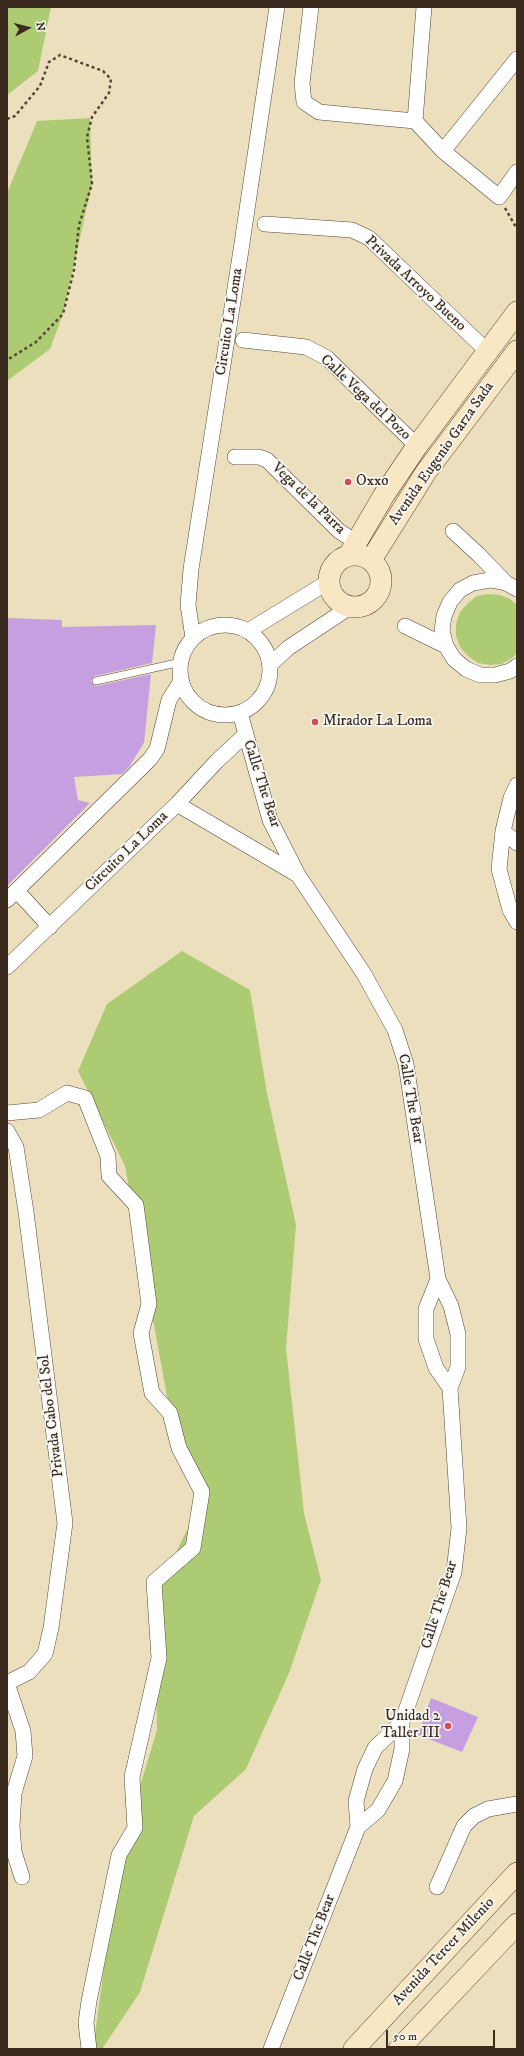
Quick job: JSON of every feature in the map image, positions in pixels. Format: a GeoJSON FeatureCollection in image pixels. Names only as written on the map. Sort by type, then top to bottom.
{"type":"FeatureCollection","features":[{"type":"Feature","properties":{"kind":"street","name":"Circuito La Loma"},"geometry":{"type":"LineString","coordinates":[[193,638],[188,604],[191,569],[277,7]]}},
{"type":"Feature","properties":{"kind":"street"},"geometry":{"type":"LineString","coordinates":[[311,7],[302,83],[304,102],[319,112],[415,121],[443,151],[499,197],[517,172]]}},
{"type":"Feature","properties":{"kind":"street"},"geometry":{"type":"LineString","coordinates":[[415,121],[424,7]]}},
{"type":"Feature","properties":{"kind":"street"},"geometry":{"type":"LineString","coordinates":[[443,151],[517,60]]}},
{"type":"Feature","properties":{"kind":"street","name":"Privada Arroyo Bueno"},"geometry":{"type":"LineString","coordinates":[[265,224],[352,230],[369,238],[487,351]]}},
{"type":"Feature","properties":{"kind":"street","name":"Avenida Eugenio Garza Sada"},"geometry":{"type":"LineString","coordinates":[[353,549],[384,496],[417,446],[517,312]]}},
{"type":"Feature","properties":{"kind":"street","name":"Calle Vega del Pozo"},"geometry":{"type":"LineString","coordinates":[[242,340],[306,346],[326,358],[417,446]]}},
{"type":"Feature","properties":{"kind":"street","name":"Avenida Eugenio Garza Sada"},"geometry":{"type":"LineString","coordinates":[[371,560],[400,512],[454,433],[517,351]]}},
{"type":"Feature","properties":{"kind":"street"},"geometry":{"type":"LineString","coordinates":[[437,420],[454,433]]}},
{"type":"Feature","properties":{"kind":"street","name":"Vega de la Parra"},"geometry":{"type":"LineString","coordinates":[[235,457],[259,457],[267,460],[339,531],[353,549]]}},
{"type":"Feature","properties":{"kind":"street"},"geometry":{"type":"LineString","coordinates":[[453,531],[511,586]]}},
{"type":"Feature","properties":{"kind":"street"},"geometry":{"type":"LineString","coordinates":[[353,549],[371,560],[379,569],[381,581],[379,592],[372,602],[362,607],[350,607],[342,604],[335,598],[328,582],[331,570],[338,560],[353,549]]}},
{"type":"Feature","properties":{"kind":"street"},"geometry":{"type":"LineString","coordinates":[[511,586],[484,581],[473,583],[460,590],[450,602],[444,616],[442,631],[446,646],[454,659],[466,669],[480,675],[495,675],[510,671],[517,666]]}},
{"type":"Feature","properties":{"kind":"street"},"geometry":{"type":"LineString","coordinates":[[248,631],[328,582]]}},
{"type":"Feature","properties":{"kind":"street"},"geometry":{"type":"LineString","coordinates":[[270,665],[288,648],[350,607]]}},
{"type":"Feature","properties":{"kind":"street"},"geometry":{"type":"LineString","coordinates":[[219,625],[234,626],[248,631],[263,645],[270,665],[269,680],[263,694],[253,706],[240,713],[222,715],[204,710],[189,698],[181,681],[181,662],[184,650],[193,638],[205,629],[219,625]]}},
{"type":"Feature","properties":{"kind":"street"},"geometry":{"type":"LineString","coordinates":[[405,626],[446,646]]}},
{"type":"Feature","properties":{"kind":"street"},"geometry":{"type":"LineString","coordinates":[[50,927],[12,896],[150,759],[157,748],[170,700],[181,681]]}},
{"type":"Feature","properties":{"kind":"street","name":"Calle The Bear"},"geometry":{"type":"LineString","coordinates":[[240,713],[270,820],[298,875],[364,974],[395,1030],[406,1064],[438,1279],[451,1306],[458,1334],[458,1367],[450,1388],[459,1528],[454,1572],[402,1722],[402,1749],[395,1781],[378,1810],[358,1827]]}},
{"type":"Feature","properties":{"kind":"street","name":"Circuito La Loma"},"geometry":{"type":"LineString","coordinates":[[7,967],[177,804],[217,761],[245,735]]}},
{"type":"Feature","properties":{"kind":"street"},"geometry":{"type":"LineString","coordinates":[[517,786],[511,798],[502,832],[499,869],[510,910],[517,922]]}},
{"type":"Feature","properties":{"kind":"street","name":"Calle The Bear"},"geometry":{"type":"LineString","coordinates":[[177,804],[298,875]]}},
{"type":"Feature","properties":{"kind":"street"},"geometry":{"type":"LineString","coordinates":[[502,832],[517,843]]}},
{"type":"Feature","properties":{"kind":"street"},"geometry":{"type":"LineString","coordinates":[[7,1113],[39,1110],[67,1093],[85,1098],[108,1156],[109,1176],[136,1205],[149,1304],[141,1332],[152,1393],[170,1413],[179,1448],[202,1492],[192,1548],[154,1582],[159,1658],[132,1777],[135,1828],[119,1855],[89,2001],[86,2023],[89,2049]]}},
{"type":"Feature","properties":{"kind":"street","name":"Privada Cabo del Sol"},"geometry":{"type":"LineString","coordinates":[[7,1131],[16,1147],[26,1212],[65,1523],[51,1628],[45,1654],[29,1672],[7,1683]]}},
{"type":"Feature","properties":{"kind":"street"},"geometry":{"type":"LineString","coordinates":[[438,1279],[426,1309],[426,1339],[436,1368],[450,1388]]}},
{"type":"Feature","properties":{"kind":"street"},"geometry":{"type":"LineString","coordinates":[[7,1683],[23,1731],[24,1756],[14,1793],[12,1826],[14,1852],[22,1877]]}},
{"type":"Feature","properties":{"kind":"street","name":"Calle The Bear"},"geometry":{"type":"LineString","coordinates":[[271,2049],[358,1827],[356,1801],[364,1769],[375,1748],[402,1722]]}},
{"type":"Feature","properties":{"kind":"street"},"geometry":{"type":"LineString","coordinates":[[437,1887],[464,1826],[474,1816],[488,1809],[517,1804]]}},
{"type":"Feature","properties":{"kind":"street","name":"Avenida Tercer Milenio"},"geometry":{"type":"LineString","coordinates":[[354,2049],[517,1873]]}},
{"type":"Feature","properties":{"kind":"street"},"geometry":{"type":"LineString","coordinates":[[399,2049],[517,1924]]}},
{"type":"Feature","properties":{"kind":"lane"},"geometry":{"type":"LineString","coordinates":[[96,681],[181,662]]}},
{"type":"Feature","properties":{"kind":"path"},"geometry":{"type":"LineString","coordinates":[[7,119],[14,116],[40,86],[50,62],[60,55],[103,71],[112,79],[109,93],[92,116],[87,137],[92,184],[79,225],[74,270],[63,314],[36,342],[7,360]]}},
{"type":"Feature","properties":{"kind":"path"},"geometry":{"type":"LineString","coordinates":[[499,197],[517,229]]}},
{"type":"Feature","properties":{"kind":"green space"},"geometry":{"type":"Polygon","coordinates":[[[7,7],[51,7],[38,71],[7,95],[7,7]]]}},
{"type":"Feature","properties":{"kind":"green space"},"geometry":{"type":"Polygon","coordinates":[[[90,118],[92,184],[63,314],[50,349],[7,381],[7,193],[37,121],[90,118]]]}},
{"type":"Feature","properties":{"kind":"green space"},"geometry":{"type":"Polygon","coordinates":[[[488,594],[500,595],[510,599],[517,605],[517,653],[502,664],[490,665],[478,663],[468,656],[460,647],[456,636],[456,624],[460,612],[477,596],[488,594]]]}},
{"type":"Feature","properties":{"kind":"green space"},"geometry":{"type":"Polygon","coordinates":[[[182,951],[250,990],[267,1093],[296,1225],[286,1348],[304,1513],[321,1580],[289,1673],[246,1769],[194,1816],[140,1992],[102,2049],[93,2049],[119,1855],[157,1730],[155,1596],[200,1503],[170,1413],[125,1166],[78,1071],[107,1004],[182,951]]]}},
{"type":"Feature","properties":{"kind":"building"},"geometry":{"type":"Polygon","coordinates":[[[7,618],[62,620],[62,627],[156,625],[152,663],[95,676],[91,680],[93,685],[97,686],[151,674],[144,743],[129,767],[122,774],[74,777],[78,800],[90,803],[7,886],[7,618]]]}},
{"type":"Feature","properties":{"kind":"building","name":"Unidad 2 Taller III"},"geometry":{"type":"Polygon","coordinates":[[[431,1698],[478,1717],[462,1752],[418,1735],[431,1698]]]}},
{"type":"Feature","properties":{"kind":"place","name":"Oxxo"},"geometry":{"type":"Point","coordinates":[348,482]}},
{"type":"Feature","properties":{"kind":"place","name":"Mirador La Loma"},"geometry":{"type":"Point","coordinates":[315,722]}},
{"type":"Feature","properties":{"kind":"place","name":"Unidad 2 Taller III"},"geometry":{"type":"Point","coordinates":[448,1726]}}]}
